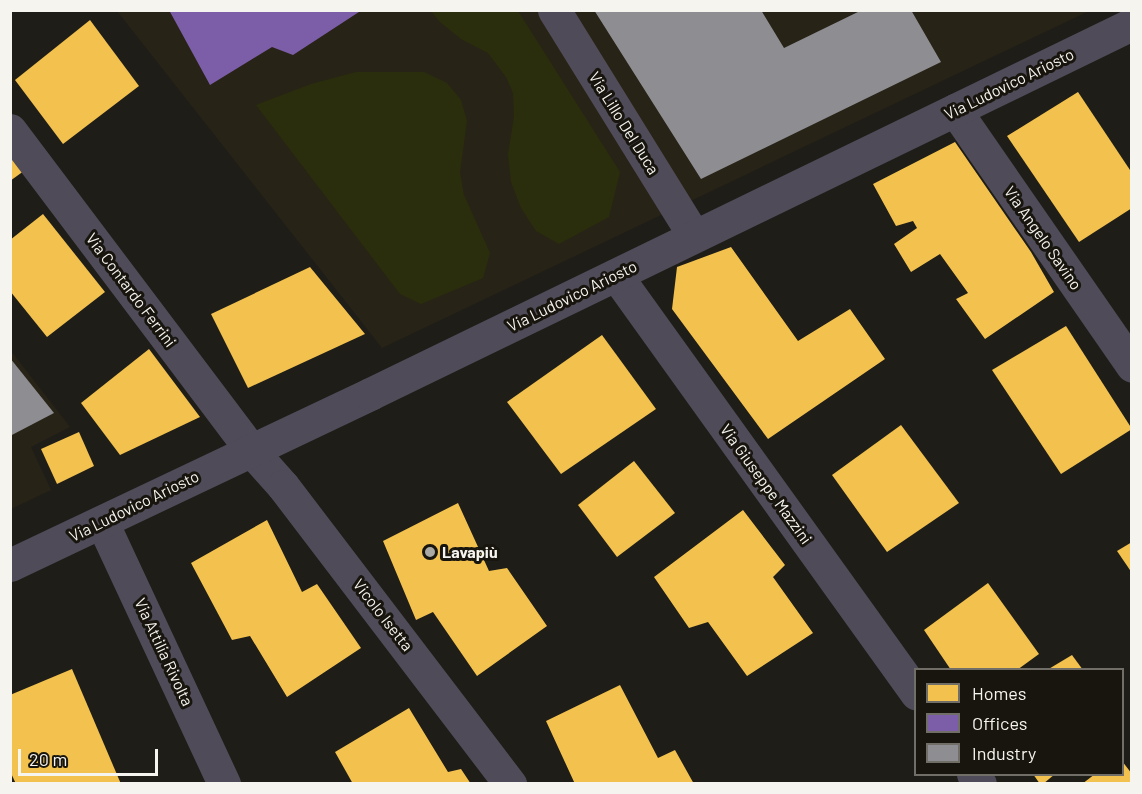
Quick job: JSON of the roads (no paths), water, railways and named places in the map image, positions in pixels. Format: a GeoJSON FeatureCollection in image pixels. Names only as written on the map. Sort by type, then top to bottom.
{"type":"FeatureCollection","features":[{"type":"Feature","properties":{"kind":"street","name":"Via Lillo Del Duca"},"geometry":{"type":"LineString","coordinates":[[554,10],[694,236]]}},
{"type":"Feature","properties":{"kind":"street","name":"Via Ludovico Ariosto"},"geometry":{"type":"LineString","coordinates":[[10,565],[1131,24]]}},
{"type":"Feature","properties":{"kind":"street","name":"Via Angelo Savino"},"geometry":{"type":"LineString","coordinates":[[955,110],[1131,366]]}},
{"type":"Feature","properties":{"kind":"street","name":"Via Contardo Ferrini"},"geometry":{"type":"LineString","coordinates":[[10,130],[251,450]]}},
{"type":"Feature","properties":{"kind":"street","name":"Via Giuseppe Mazzini"},"geometry":{"type":"LineString","coordinates":[[616,274],[914,692]]}},
{"type":"Feature","properties":{"kind":"street","name":"Vicolo Isetta"},"geometry":{"type":"LineString","coordinates":[[251,450],[290,495],[510,783]]}},
{"type":"Feature","properties":{"kind":"street","name":"Via Attilia Rivolta"},"geometry":{"type":"LineString","coordinates":[[102,522],[224,783]]}},
{"type":"Feature","properties":{"kind":"place","name":"Lavapiù"},"geometry":{"type":"Point","coordinates":[430,552]}}]}
